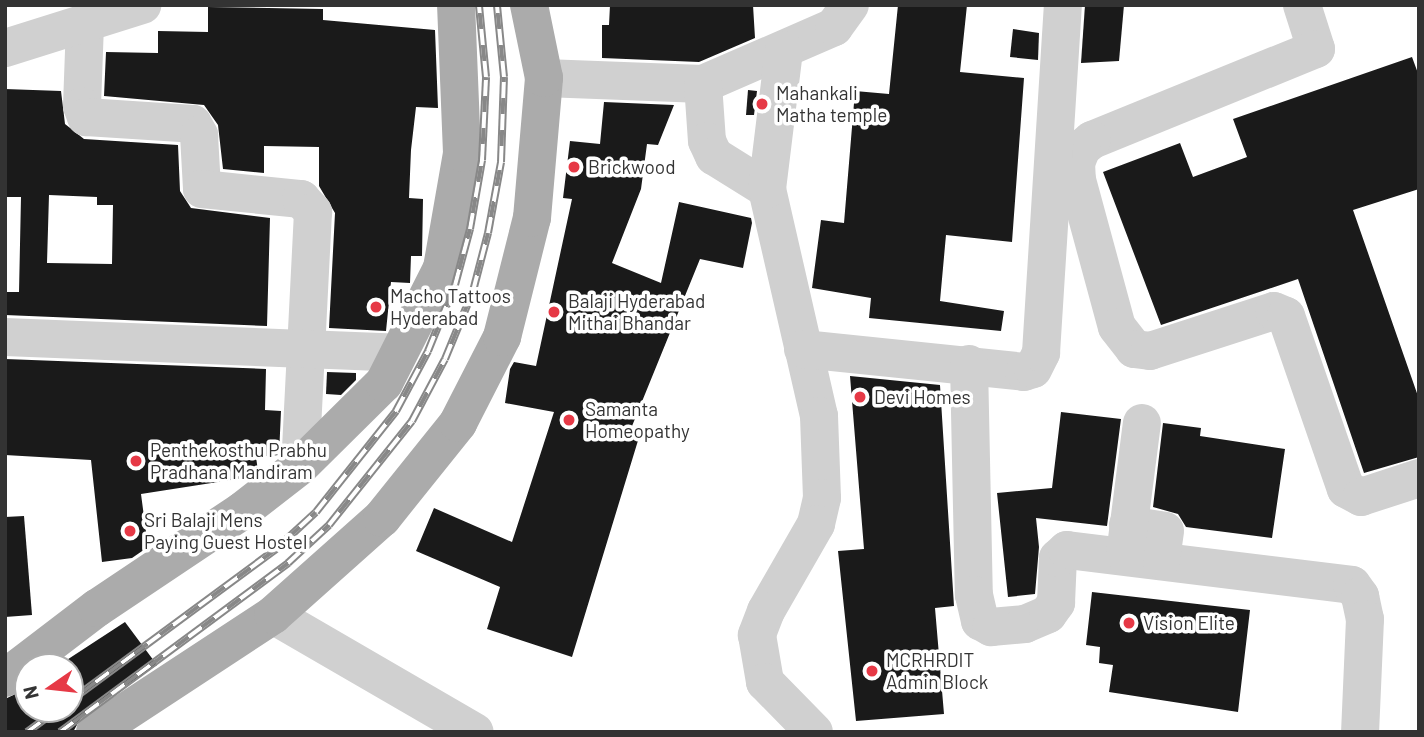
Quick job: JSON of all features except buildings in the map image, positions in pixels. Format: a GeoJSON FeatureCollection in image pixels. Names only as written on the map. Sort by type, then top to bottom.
{"type":"FeatureCollection","features":[{"type":"Feature","properties":{"kind":"main road"},"geometry":{"type":"LineString","coordinates":[[5,678],[97,608],[242,512],[300,466],[384,383],[442,268],[456,195],[463,108],[456,5]]}},
{"type":"Feature","properties":{"kind":"main road"},"geometry":{"type":"LineString","coordinates":[[95,732],[274,615],[382,518],[421,473],[458,423],[502,337],[532,218],[544,78],[529,5]]}},
{"type":"Feature","properties":{"kind":"street"},"geometry":{"type":"LineString","coordinates":[[5,48],[142,5]]}},
{"type":"Feature","properties":{"kind":"street"},"geometry":{"type":"LineString","coordinates":[[544,78],[703,84],[834,27],[850,5]]}},
{"type":"Feature","properties":{"kind":"street"},"geometry":{"type":"LineString","coordinates":[[803,349],[969,364],[1024,372],[1033,369],[1041,353],[1063,5]]}},
{"type":"Feature","properties":{"kind":"street"},"geometry":{"type":"LineString","coordinates":[[1302,5],[1316,49],[1093,140],[1082,148],[1076,163],[1077,180],[1117,327],[1134,349],[1150,351],[1273,311],[1286,316],[1346,489],[1362,497],[1419,478]]}},
{"type":"Feature","properties":{"kind":"street"},"geometry":{"type":"LineString","coordinates":[[85,24],[82,106],[86,117],[193,124],[199,135],[202,188],[301,199],[313,212],[300,466]]}},
{"type":"Feature","properties":{"kind":"street"},"geometry":{"type":"LineString","coordinates":[[784,50],[766,189],[819,416],[822,499],[806,545],[766,611],[757,635],[760,671],[799,726]]}},
{"type":"Feature","properties":{"kind":"street"},"geometry":{"type":"LineString","coordinates":[[703,84],[707,141],[714,156],[766,189]]}},
{"type":"Feature","properties":{"kind":"street"},"geometry":{"type":"LineString","coordinates":[[5,337],[399,353]]}},
{"type":"Feature","properties":{"kind":"street"},"geometry":{"type":"LineString","coordinates":[[969,364],[974,594],[980,621],[991,627],[1038,622],[1056,603],[1061,552],[1131,548],[1352,586],[1360,596],[1365,620],[1360,732]]}},
{"type":"Feature","properties":{"kind":"street"},"geometry":{"type":"LineString","coordinates":[[1131,548],[1135,422]]}},
{"type":"Feature","properties":{"kind":"street"},"geometry":{"type":"LineString","coordinates":[[274,615],[475,732]]}},
{"type":"Feature","properties":{"kind":"railway"},"geometry":{"type":"LineString","coordinates":[[84,691],[276,549],[316,512],[396,411],[428,351],[455,285],[470,229],[482,160],[486,77],[479,5]]}},
{"type":"Feature","properties":{"kind":"railway"},"geometry":{"type":"LineString","coordinates":[[60,732],[288,563],[329,525],[412,421],[445,359],[473,291],[488,233],[501,162],[504,77],[497,5]]}},
{"type":"Feature","properties":{"kind":"railway"},"geometry":{"type":"LineString","coordinates":[[27,732],[40,723]]}},
{"type":"Feature","properties":{"kind":"place","name":"Mahankali Matha temple"},"geometry":{"type":"Point","coordinates":[762,104]}},
{"type":"Feature","properties":{"kind":"place","name":"Brickwood"},"geometry":{"type":"Point","coordinates":[574,167]}},
{"type":"Feature","properties":{"kind":"place","name":"Macho Tattoos Hyderabad"},"geometry":{"type":"Point","coordinates":[376,307]}},
{"type":"Feature","properties":{"kind":"place","name":"Balaji Hyderabad Mithai Bhandar"},"geometry":{"type":"Point","coordinates":[554,312]}},
{"type":"Feature","properties":{"kind":"place","name":"Devi Homes"},"geometry":{"type":"Point","coordinates":[860,397]}},
{"type":"Feature","properties":{"kind":"place","name":"Samanta Homeopathy"},"geometry":{"type":"Point","coordinates":[569,420]}},
{"type":"Feature","properties":{"kind":"place","name":"Penthekosthu Prabhu Pradhana Mandiram"},"geometry":{"type":"Point","coordinates":[136,461]}},
{"type":"Feature","properties":{"kind":"place","name":"Sri Balaji Mens Paying Guest Hostel"},"geometry":{"type":"Point","coordinates":[130,531]}},
{"type":"Feature","properties":{"kind":"place","name":"Vision Elite"},"geometry":{"type":"Point","coordinates":[1129,623]}},
{"type":"Feature","properties":{"kind":"place","name":"MCRHRDIT Admin Block"},"geometry":{"type":"Point","coordinates":[872,671]}}]}
